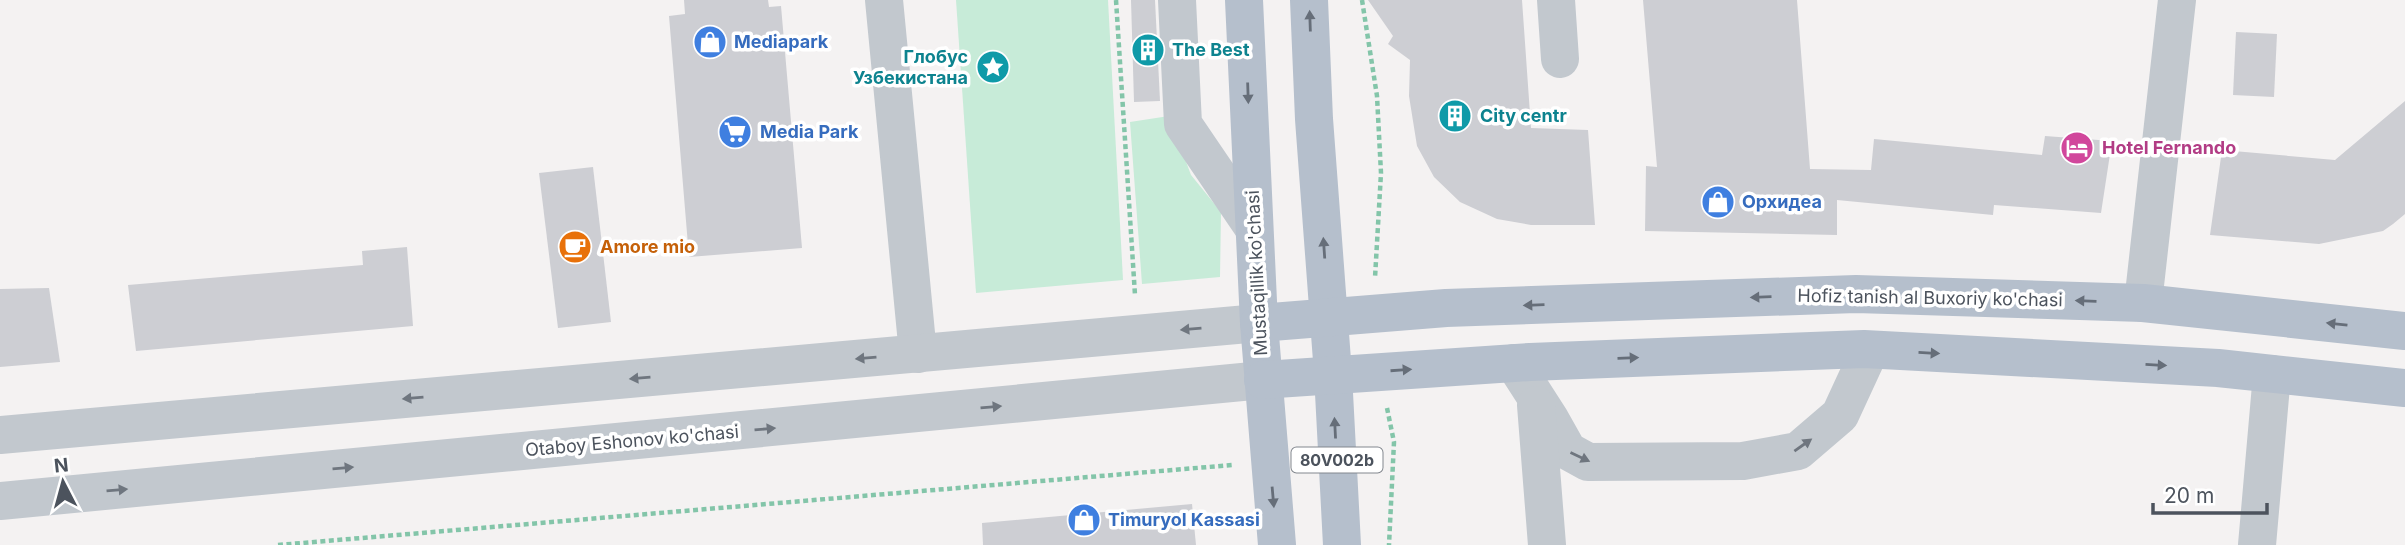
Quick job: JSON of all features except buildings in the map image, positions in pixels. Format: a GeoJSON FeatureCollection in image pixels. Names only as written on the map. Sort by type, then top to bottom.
{"type":"FeatureCollection","features":[{"type":"Feature","properties":{"kind":"main road","name":"Mustaqillik ko'chasi"},"geometry":{"type":"LineString","coordinates":[[1244,0],[1253,227],[1278,545]]}},
{"type":"Feature","properties":{"kind":"main road"},"geometry":{"type":"LineString","coordinates":[[1309,0],[1314,119],[1333,374]]}},
{"type":"Feature","properties":{"kind":"main road","name":"Hofiz tanish al Buxoriy ko'chasi"},"geometry":{"type":"LineString","coordinates":[[1259,323],[1446,308],[1856,293],[2143,303],[2405,331]]}},
{"type":"Feature","properties":{"kind":"main road"},"geometry":{"type":"LineString","coordinates":[[1263,380],[1514,363],[1871,349],[2204,367],[2405,388]]}},
{"type":"Feature","properties":{"kind":"main road","name":"80V002b"},"geometry":{"type":"LineString","coordinates":[[1333,374],[1347,540]]}},
{"type":"Feature","properties":{"kind":"street"},"geometry":{"type":"LineString","coordinates":[[884,0],[918,354]]}},
{"type":"Feature","properties":{"kind":"street"},"geometry":{"type":"LineString","coordinates":[[1177,0],[1183,124],[1253,227]]}},
{"type":"Feature","properties":{"kind":"street"},"geometry":{"type":"LineString","coordinates":[[1556,0],[1560,59]]}},
{"type":"Feature","properties":{"kind":"street"},"geometry":{"type":"LineString","coordinates":[[2143,303],[2177,0]]}},
{"type":"Feature","properties":{"kind":"street"},"geometry":{"type":"LineString","coordinates":[[0,435],[1259,323]]}},
{"type":"Feature","properties":{"kind":"street"},"geometry":{"type":"LineString","coordinates":[[1514,363],[1568,451],[1588,462],[1743,461],[1798,451],[1840,415],[1871,349]]}},
{"type":"Feature","properties":{"kind":"street"},"geometry":{"type":"LineString","coordinates":[[2258,545],[2272,374]]}},
{"type":"Feature","properties":{"kind":"street","name":"Otaboy Eshonov ko'chasi"},"geometry":{"type":"LineString","coordinates":[[0,501],[1263,380]]}},
{"type":"Feature","properties":{"kind":"street"},"geometry":{"type":"LineString","coordinates":[[1535,396],[1547,545]]}},
{"type":"Feature","properties":{"kind":"path"},"geometry":{"type":"LineString","coordinates":[[1116,0],[1138,334]]}},
{"type":"Feature","properties":{"kind":"path"},"geometry":{"type":"LineString","coordinates":[[278,545],[1242,464]]}},
{"type":"Feature","properties":{"kind":"green space"},"geometry":{"type":"Polygon","coordinates":[[[956,0],[1108,0],[1123,280],[976,293],[956,0]]]}},
{"type":"Feature","properties":{"kind":"green space"},"geometry":{"type":"Polygon","coordinates":[[[1169,116],[1191,175],[1221,212],[1220,277],[1142,284],[1130,122],[1169,116]]]}},
{"type":"Feature","properties":{"kind":"place","name":"Mediapark"},"geometry":{"type":"Point","coordinates":[710,42]}},
{"type":"Feature","properties":{"kind":"place","name":"The Best"},"geometry":{"type":"Point","coordinates":[1148,50]}},
{"type":"Feature","properties":{"kind":"place","name":"Глобус Узбекистана"},"geometry":{"type":"Point","coordinates":[993,67]}},
{"type":"Feature","properties":{"kind":"place","name":"City centr"},"geometry":{"type":"Point","coordinates":[1455,116]}},
{"type":"Feature","properties":{"kind":"place","name":"Media Park"},"geometry":{"type":"Point","coordinates":[735,132]}},
{"type":"Feature","properties":{"kind":"place","name":"Hotel Fernando"},"geometry":{"type":"Point","coordinates":[2077,148]}},
{"type":"Feature","properties":{"kind":"place","name":"Орхидеа"},"geometry":{"type":"Point","coordinates":[1718,202]}},
{"type":"Feature","properties":{"kind":"place","name":"Amore mio"},"geometry":{"type":"Point","coordinates":[575,247]}},
{"type":"Feature","properties":{"kind":"place","name":"Timuryol Kassasi"},"geometry":{"type":"Point","coordinates":[1084,520]}}]}
